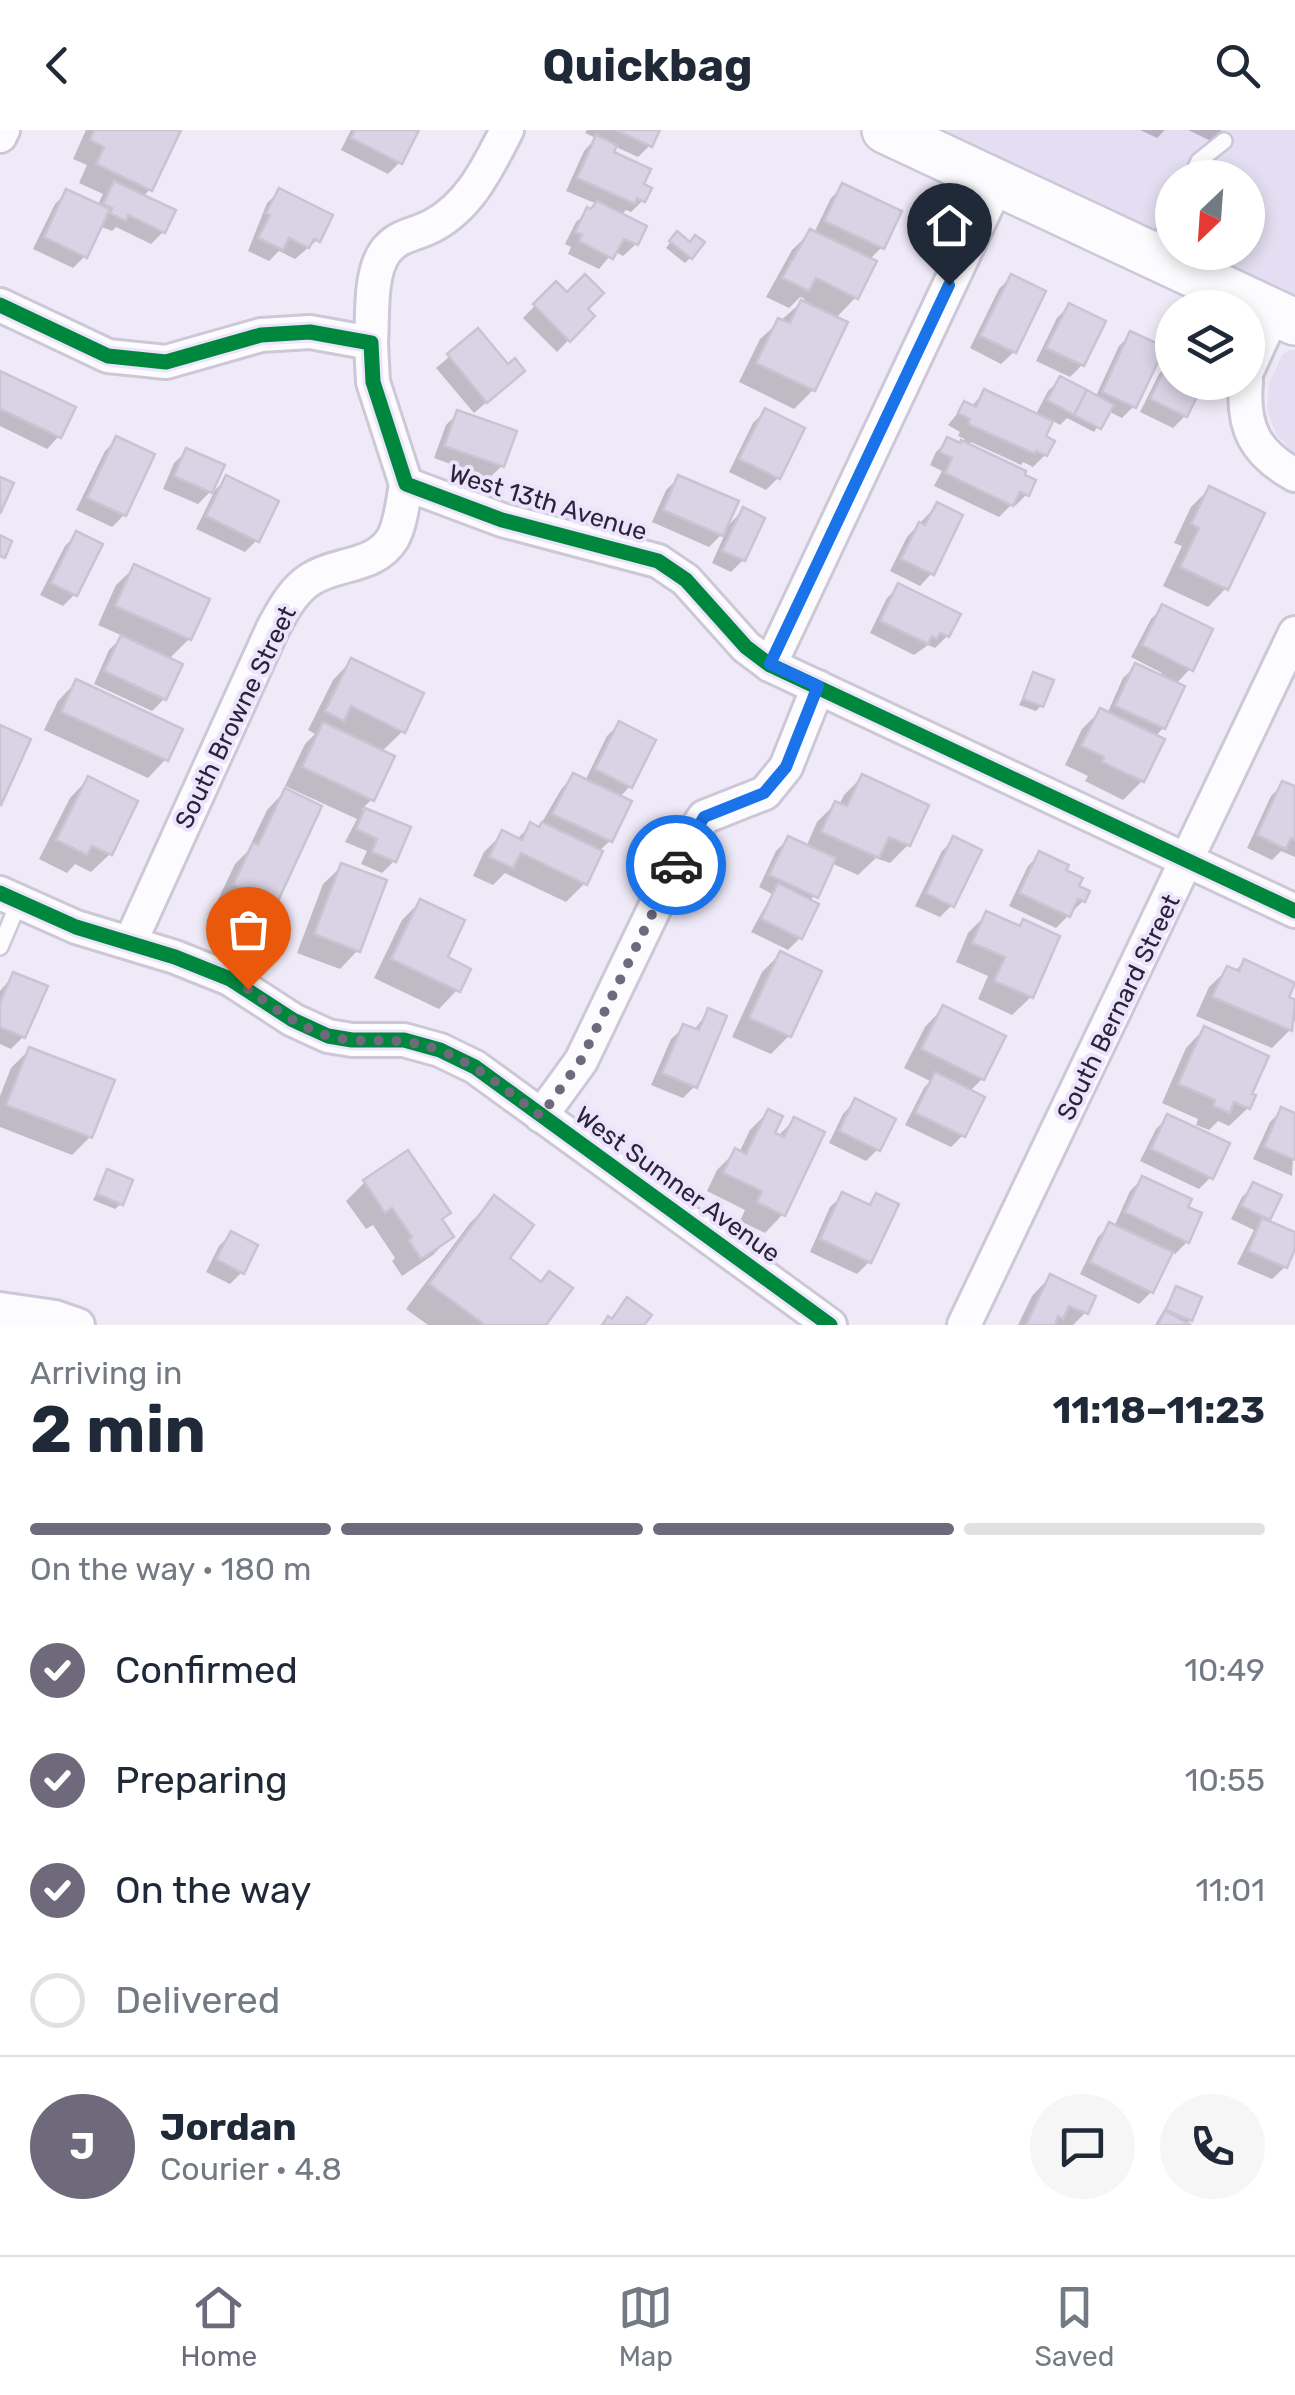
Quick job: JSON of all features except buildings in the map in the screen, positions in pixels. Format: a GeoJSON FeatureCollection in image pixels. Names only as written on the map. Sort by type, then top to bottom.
{"type":"FeatureCollection","features":[{"type":"Feature","properties":{"kind":"street"},"geometry":{"type":"LineString","coordinates":[[406,484],[373,382],[370,343],[376,274],[384,253],[399,238],[433,226],[459,206],[481,181],[507,130]]}},
{"type":"Feature","properties":{"kind":"street"},"geometry":{"type":"LineString","coordinates":[[885,130],[998,182],[1155,232]]}},
{"type":"Feature","properties":{"kind":"street"},"geometry":{"type":"LineString","coordinates":[[770,664],[998,182]]}},
{"type":"Feature","properties":{"kind":"street"},"geometry":{"type":"LineString","coordinates":[[1215,270],[1284,317],[1265,345]]}},
{"type":"Feature","properties":{"kind":"street"},"geometry":{"type":"LineString","coordinates":[[0,304],[108,356],[166,362],[261,335],[310,332],[370,343]]}},
{"type":"Feature","properties":{"kind":"street"},"geometry":{"type":"LineString","coordinates":[[1244,400],[1250,434],[1274,463],[1295,475]]}},
{"type":"Feature","properties":{"kind":"street","name":"West 13th Avenue"},"geometry":{"type":"LineString","coordinates":[[406,484],[502,520],[658,561],[686,580],[746,647],[770,664],[1295,911]]}},
{"type":"Feature","properties":{"kind":"street","name":"South Browne Street"},"geometry":{"type":"LineString","coordinates":[[130,943],[287,602],[307,581],[327,570],[357,564],[381,553],[394,536],[406,484]]}},
{"type":"Feature","properties":{"kind":"street","name":"South Bernard Street"},"geometry":{"type":"LineString","coordinates":[[964,1325],[1295,633]]}},
{"type":"Feature","properties":{"kind":"street"},"geometry":{"type":"LineString","coordinates":[[541,1116],[581,1060],[704,817],[764,793],[786,767],[818,686]]}},
{"type":"Feature","properties":{"kind":"street","name":"West Sumner Avenue"},"geometry":{"type":"LineString","coordinates":[[10,898],[76,927],[230,979],[293,1020],[328,1036],[404,1040],[440,1050],[475,1067],[830,1325]]}},
{"type":"Feature","properties":{"kind":"street"},"geometry":{"type":"LineString","coordinates":[[0,1308],[55,1316],[78,1325]]}},
{"type":"Feature","properties":{"kind":"lane"},"geometry":{"type":"LineString","coordinates":[[1199,160],[1224,141]]}},
{"type":"Feature","properties":{"kind":"lane"},"geometry":{"type":"LineString","coordinates":[[0,947],[10,898]]}},
{"type":"Feature","properties":{"kind":"shaded area"},"geometry":{"type":"Polygon","coordinates":[[[902,130],[1295,130],[1295,313],[1265,297],[1265,290],[1251,290],[1212,270],[1265,270],[1265,160],[1155,160],[1155,236],[902,130]]]}},
{"type":"Feature","properties":{"kind":"shaded area"},"geometry":{"type":"Polygon","coordinates":[[[1295,350],[1295,455],[1276,434],[1267,410],[1269,384],[1282,355],[1295,350]]]}},
{"type":"Feature","properties":{"kind":"cycle path"},"geometry":{"type":"LineString","coordinates":[[0,305],[108,356],[166,362],[261,335],[310,332],[371,343],[373,382],[406,484],[502,520],[658,561],[686,580],[746,647],[770,665],[1295,911]]}},
{"type":"Feature","properties":{"kind":"cycle path"},"geometry":{"type":"LineString","coordinates":[[0,893],[76,927],[175,957],[230,979],[293,1020],[328,1036],[404,1040],[440,1050],[475,1067],[830,1325]]}},
{"type":"Feature","properties":{"kind":"way so far"},"geometry":{"type":"LineString","coordinates":[[248,989],[293,1020],[328,1036],[404,1040],[440,1050],[475,1067],[541,1116],[581,1060],[676,865]]}},
{"type":"Feature","properties":{"kind":"route"},"geometry":{"type":"LineString","coordinates":[[676,865],[704,817],[764,793],[786,767],[818,686],[770,664],[949,285]]}}]}
